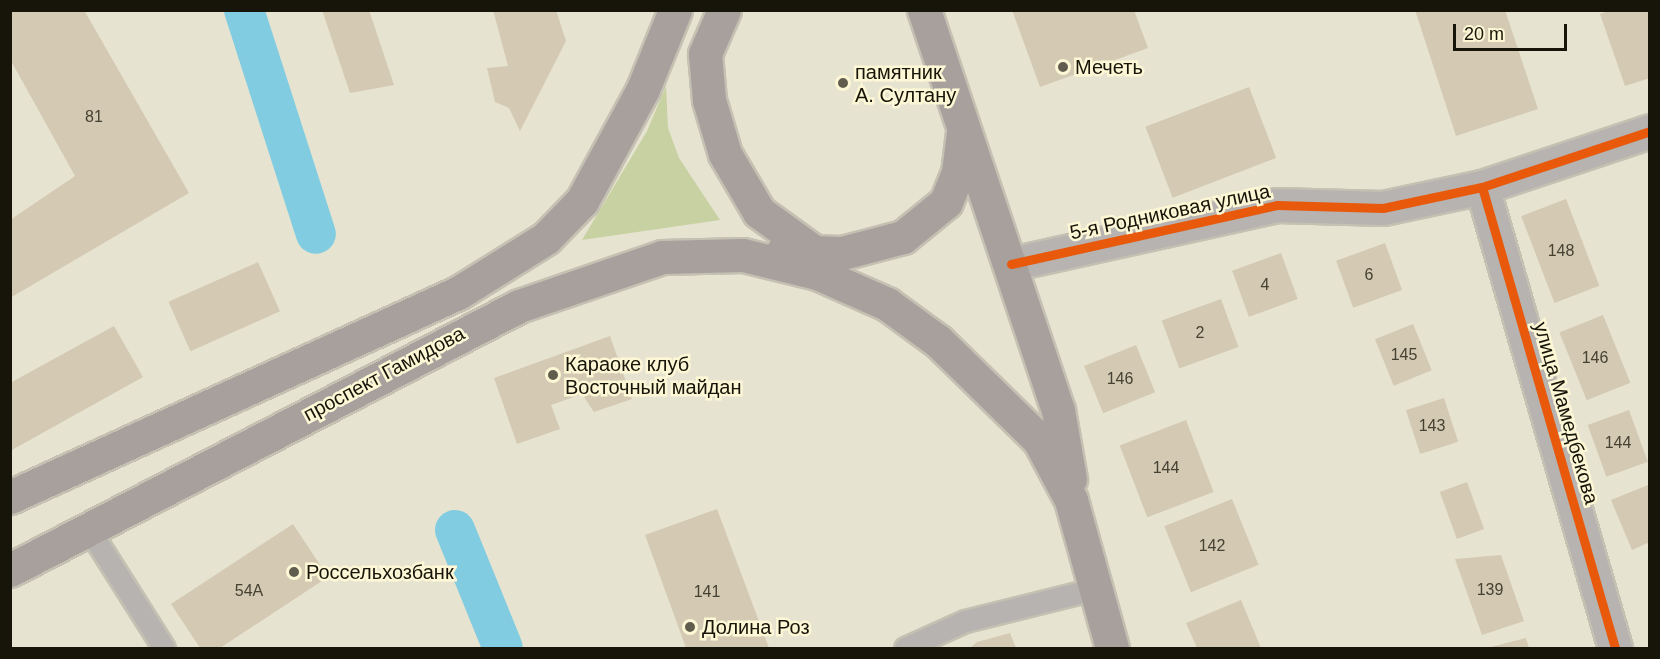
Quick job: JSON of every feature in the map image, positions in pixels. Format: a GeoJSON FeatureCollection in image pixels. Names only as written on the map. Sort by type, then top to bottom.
{"type":"FeatureCollection","features":[{"type":"Feature","properties":{"kind":"main road","name":"проспект Гамидова"},"geometry":{"type":"LineString","coordinates":[[10,570],[90,531],[470,329],[662,257],[704,252],[801,259],[875,249],[903,237],[946,202],[958,173],[964,120],[924,10]]}},
{"type":"Feature","properties":{"kind":"main road","name":"проспект Гамидова"},"geometry":{"type":"LineString","coordinates":[[10,498],[458,293],[520,256],[582,201],[695,16]]}},
{"type":"Feature","properties":{"kind":"main road"},"geometry":{"type":"LineString","coordinates":[[695,16],[705,54],[709,100],[725,154],[759,212],[801,259],[887,304],[938,341],[1039,440],[1071,500],[1112,648]]}},
{"type":"Feature","properties":{"kind":"main road"},"geometry":{"type":"LineString","coordinates":[[964,120],[993,222],[1011,264],[1058,410],[1066,464],[1118,648]]}},
{"type":"Feature","properties":{"kind":"street","name":"5-я Родниковая улица"},"geometry":{"type":"LineString","coordinates":[[1011,264],[1277,206],[1383,208],[1482,187],[1648,136]]}},
{"type":"Feature","properties":{"kind":"street","name":"улица Мамедбекова"},"geometry":{"type":"LineString","coordinates":[[1482,187],[1615,648]]}},
{"type":"Feature","properties":{"kind":"lane"},"geometry":{"type":"LineString","coordinates":[[90,531],[164,648]]}},
{"type":"Feature","properties":{"kind":"lane"},"geometry":{"type":"LineString","coordinates":[[905,648],[965,621],[1094,589]]}},
{"type":"Feature","properties":{"kind":"green space"},"geometry":{"type":"Polygon","coordinates":[[[666,86],[668,128],[679,158],[720,220],[582,240],[647,131],[666,86]]]}},
{"type":"Feature","properties":{"kind":"building"},"geometry":{"type":"Polygon","coordinates":[[[10,10],[84,10],[189,193],[10,298],[10,220],[75,176],[10,59],[10,10]]]}},
{"type":"Feature","properties":{"kind":"building"},"geometry":{"type":"Polygon","coordinates":[[[322,10],[369,10],[394,85],[350,93],[322,10]]]}},
{"type":"Feature","properties":{"kind":"building"},"geometry":{"type":"Polygon","coordinates":[[[493,10],[556,10],[566,41],[520,131],[509,108],[495,102],[487,68],[508,66],[493,10]]]}},
{"type":"Feature","properties":{"kind":"building","name":"Мечеть"},"geometry":{"type":"Polygon","coordinates":[[[1012,10],[1134,10],[1148,48],[1040,87],[1012,10]]]}},
{"type":"Feature","properties":{"kind":"building"},"geometry":{"type":"Polygon","coordinates":[[[1415,10],[1505,10],[1538,109],[1456,136],[1415,10]]]}},
{"type":"Feature","properties":{"kind":"building"},"geometry":{"type":"Polygon","coordinates":[[[1612,10],[1650,10],[1650,78],[1625,86],[1600,14],[1612,10]]]}},
{"type":"Feature","properties":{"kind":"building"},"geometry":{"type":"Polygon","coordinates":[[[1249,87],[1276,158],[1173,198],[1145,127],[1249,87]]]}},
{"type":"Feature","properties":{"kind":"building"},"geometry":{"type":"Polygon","coordinates":[[[1566,199],[1599,286],[1555,303],[1521,216],[1566,199]]]}},
{"type":"Feature","properties":{"kind":"building"},"geometry":{"type":"Polygon","coordinates":[[[1385,243],[1402,290],[1353,308],[1336,261],[1385,243]]]}},
{"type":"Feature","properties":{"kind":"building"},"geometry":{"type":"Polygon","coordinates":[[[1281,253],[1298,299],[1249,317],[1232,271],[1281,253]]]}},
{"type":"Feature","properties":{"kind":"building"},"geometry":{"type":"Polygon","coordinates":[[[258,262],[280,311],[190,351],[168,302],[258,262]]]}},
{"type":"Feature","properties":{"kind":"building"},"geometry":{"type":"Polygon","coordinates":[[[1221,299],[1238,347],[1179,368],[1162,321],[1221,299]]]}},
{"type":"Feature","properties":{"kind":"building"},"geometry":{"type":"Polygon","coordinates":[[[1603,315],[1630,383],[1587,400],[1559,333],[1603,315]]]}},
{"type":"Feature","properties":{"kind":"building"},"geometry":{"type":"Polygon","coordinates":[[[1413,324],[1432,370],[1394,386],[1375,339],[1413,324]]]}},
{"type":"Feature","properties":{"kind":"building"},"geometry":{"type":"Polygon","coordinates":[[[114,326],[143,377],[10,451],[10,383],[114,326]]]}},
{"type":"Feature","properties":{"kind":"building"},"geometry":{"type":"Polygon","coordinates":[[[610,336],[632,399],[594,412],[582,394],[551,405],[560,429],[517,444],[494,378],[610,336]]]}},
{"type":"Feature","properties":{"kind":"building"},"geometry":{"type":"Polygon","coordinates":[[[1136,345],[1155,392],[1103,413],[1084,366],[1136,345]]]}},
{"type":"Feature","properties":{"kind":"building"},"geometry":{"type":"Polygon","coordinates":[[[1444,398],[1458,442],[1420,454],[1406,410],[1444,398]]]}},
{"type":"Feature","properties":{"kind":"building"},"geometry":{"type":"Polygon","coordinates":[[[1629,410],[1648,462],[1606,477],[1588,425],[1629,410]]]}},
{"type":"Feature","properties":{"kind":"building"},"geometry":{"type":"Polygon","coordinates":[[[1186,420],[1214,492],[1147,517],[1120,445],[1186,420]]]}},
{"type":"Feature","properties":{"kind":"building"},"geometry":{"type":"Polygon","coordinates":[[[1467,482],[1484,529],[1457,539],[1440,492],[1467,482]]]}},
{"type":"Feature","properties":{"kind":"building"},"geometry":{"type":"Polygon","coordinates":[[[1648,485],[1650,542],[1632,550],[1611,500],[1648,485]]]}},
{"type":"Feature","properties":{"kind":"building"},"geometry":{"type":"Polygon","coordinates":[[[1232,499],[1259,565],[1191,592],[1164,526],[1232,499]]]}},
{"type":"Feature","properties":{"kind":"building"},"geometry":{"type":"Polygon","coordinates":[[[717,509],[769,648],[686,648],[645,535],[717,509]]]}},
{"type":"Feature","properties":{"kind":"building"},"geometry":{"type":"Polygon","coordinates":[[[293,524],[328,577],[220,648],[200,648],[171,604],[293,524]]]}},
{"type":"Feature","properties":{"kind":"building"},"geometry":{"type":"Polygon","coordinates":[[[1501,555],[1524,621],[1482,635],[1455,559],[1501,555]]]}},
{"type":"Feature","properties":{"kind":"building"},"geometry":{"type":"Polygon","coordinates":[[[1241,600],[1261,648],[1197,648],[1186,623],[1241,600]]]}},
{"type":"Feature","properties":{"kind":"building"},"geometry":{"type":"Polygon","coordinates":[[[1010,633],[1016,648],[970,648],[977,642],[1010,633]]]}},
{"type":"Feature","properties":{"kind":"building"},"geometry":{"type":"Polygon","coordinates":[[[1526,638],[1529,648],[1487,648],[1526,638]]]}},
{"type":"Feature","properties":{"kind":"waterway"},"geometry":{"type":"LineString","coordinates":[[244,10],[316,234]]}},
{"type":"Feature","properties":{"kind":"waterway"},"geometry":{"type":"LineString","coordinates":[[455,530],[503,648]]}},
{"type":"Feature","properties":{"kind":"cycle path"},"geometry":{"type":"LineString","coordinates":[[1011,264],[1277,205],[1383,208],[1482,187],[1650,131]]}},
{"type":"Feature","properties":{"kind":"cycle path"},"geometry":{"type":"LineString","coordinates":[[1482,187],[1615,648]]}},
{"type":"Feature","properties":{"kind":"place","name":"Мечеть"},"geometry":{"type":"Point","coordinates":[1063,67]}},
{"type":"Feature","properties":{"kind":"place","name":"памятник А. Султану"},"geometry":{"type":"Point","coordinates":[843,83]}},
{"type":"Feature","properties":{"kind":"place","name":"Караоке клуб Восточный майдан"},"geometry":{"type":"Point","coordinates":[553,375]}},
{"type":"Feature","properties":{"kind":"place","name":"Россельхозбанк"},"geometry":{"type":"Point","coordinates":[294,572]}},
{"type":"Feature","properties":{"kind":"place","name":"Долина Роз"},"geometry":{"type":"Point","coordinates":[690,627]}}]}
